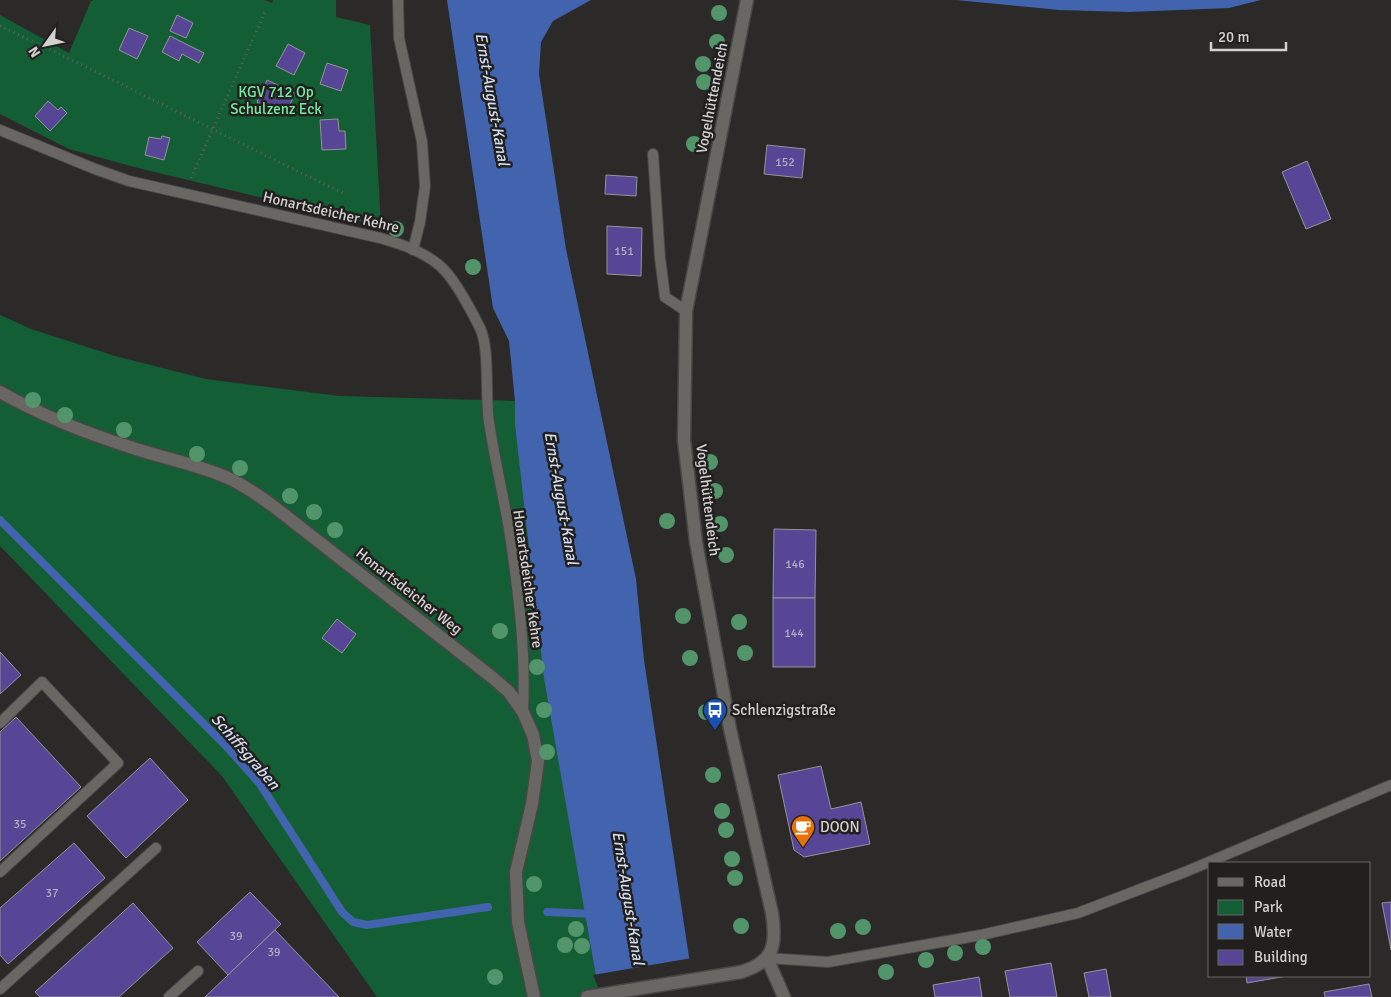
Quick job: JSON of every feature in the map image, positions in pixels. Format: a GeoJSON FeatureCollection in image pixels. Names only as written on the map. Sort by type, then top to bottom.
{"type":"FeatureCollection","features":[{"type":"Feature","properties":{"kind":"street","name":"Vogelhüttendeich"},"geometry":{"type":"LineString","coordinates":[[747,0],[686,311],[684,440],[696,542],[730,729],[774,929],[774,942],[767,958]]}},
{"type":"Feature","properties":{"kind":"street","name":"Honartsdeicher Weg"},"geometry":{"type":"LineString","coordinates":[[0,392],[21,404],[131,448],[214,472],[259,495],[509,692],[522,712],[533,735],[538,761],[532,804],[516,872],[518,922],[534,997]]}},
{"type":"Feature","properties":{"kind":"street"},"geometry":{"type":"LineString","coordinates":[[588,997],[712,977],[753,968],[767,958],[784,997]]}},
{"type":"Feature","properties":{"kind":"lane"},"geometry":{"type":"LineString","coordinates":[[398,0],[399,38],[422,142],[424,186],[420,222],[414,250]]}},
{"type":"Feature","properties":{"kind":"lane","name":"Honartsdeicher Kehre"},"geometry":{"type":"LineString","coordinates":[[0,130],[95,170],[129,181],[380,238],[414,250],[440,265],[450,278],[481,330],[488,421],[517,588],[525,677],[522,712]]}},
{"type":"Feature","properties":{"kind":"lane"},"geometry":{"type":"LineString","coordinates":[[653,154],[660,258],[665,297],[686,311]]}},
{"type":"Feature","properties":{"kind":"lane"},"geometry":{"type":"LineString","coordinates":[[0,722],[42,682],[118,763],[0,872]]}},
{"type":"Feature","properties":{"kind":"lane"},"geometry":{"type":"LineString","coordinates":[[1209,862],[1391,785]]}},
{"type":"Feature","properties":{"kind":"lane"},"geometry":{"type":"LineString","coordinates":[[0,989],[156,848]]}},
{"type":"Feature","properties":{"kind":"lane"},"geometry":{"type":"LineString","coordinates":[[767,958],[828,962],[981,935],[1078,913],[1208,862]]}},
{"type":"Feature","properties":{"kind":"lane"},"geometry":{"type":"LineString","coordinates":[[169,997],[198,971]]}},
{"type":"Feature","properties":{"kind":"path"},"geometry":{"type":"LineString","coordinates":[[184,193],[265,12]]}},
{"type":"Feature","properties":{"kind":"path"},"geometry":{"type":"LineString","coordinates":[[0,26],[94,70],[213,131],[345,194]]}},
{"type":"Feature","properties":{"kind":"green space","name":"KGV 712 Op Schulzenz Eck"},"geometry":{"type":"Polygon","coordinates":[[[265,0],[272,3],[273,0],[336,0],[336,17],[370,25],[381,226],[138,168],[69,149],[0,114],[0,15],[69,53],[91,1],[265,0]]]}},
{"type":"Feature","properties":{"kind":"green space"},"geometry":{"type":"Polygon","coordinates":[[[0,315],[31,329],[115,356],[206,379],[339,396],[515,401],[515,425],[585,914],[596,977],[605,997],[377,997],[222,776],[0,546],[0,315]]]}},
{"type":"Feature","properties":{"kind":"water","name":"Ernst-August-Kanal"},"geometry":{"type":"Polygon","coordinates":[[[447,0],[591,0],[553,21],[541,42],[539,74],[566,249],[636,579],[644,660],[689,957],[694,977],[596,977],[544,678],[515,425],[515,401],[509,341],[493,308],[447,0]]]}},
{"type":"Feature","properties":{"kind":"water"},"geometry":{"type":"Polygon","coordinates":[[[956,0],[1261,0],[1229,8],[1129,12],[1059,10],[956,0]]]}},
{"type":"Feature","properties":{"kind":"pier"},"geometry":{"type":"Polygon","coordinates":[[[692,958],[700,997],[602,997],[593,975],[692,958]]]}},
{"type":"Feature","properties":{"kind":"building"},"geometry":{"type":"Polygon","coordinates":[[[177,15],[193,23],[186,38],[170,31],[177,15]]]}},
{"type":"Feature","properties":{"kind":"building"},"geometry":{"type":"Polygon","coordinates":[[[129,28],[148,36],[137,59],[119,50],[129,28]]]}},
{"type":"Feature","properties":{"kind":"building"},"geometry":{"type":"Polygon","coordinates":[[[170,36],[204,53],[199,63],[182,54],[179,61],[162,52],[170,36]]]}},
{"type":"Feature","properties":{"kind":"building"},"geometry":{"type":"Polygon","coordinates":[[[288,44],[305,53],[294,75],[276,66],[288,44]]]}},
{"type":"Feature","properties":{"kind":"building"},"geometry":{"type":"Polygon","coordinates":[[[327,63],[348,70],[341,91],[320,84],[327,63]]]}},
{"type":"Feature","properties":{"kind":"building"},"geometry":{"type":"Polygon","coordinates":[[[267,80],[295,93],[285,116],[257,102],[267,80]]]}},
{"type":"Feature","properties":{"kind":"building"},"geometry":{"type":"Polygon","coordinates":[[[48,101],[58,110],[61,107],[67,113],[50,131],[35,116],[48,101]]]}},
{"type":"Feature","properties":{"kind":"building"},"geometry":{"type":"Polygon","coordinates":[[[338,119],[339,131],[345,131],[346,149],[322,150],[320,120],[338,119]]]}},
{"type":"Feature","properties":{"kind":"building"},"geometry":{"type":"Polygon","coordinates":[[[162,136],[170,138],[164,160],[145,155],[149,137],[161,139],[162,136]]]}},
{"type":"Feature","properties":{"kind":"building"},"geometry":{"type":"Polygon","coordinates":[[[767,145],[805,149],[802,178],[764,174],[767,145]]]}},
{"type":"Feature","properties":{"kind":"building"},"geometry":{"type":"Polygon","coordinates":[[[1307,161],[1331,219],[1306,229],[1282,172],[1307,161]]]}},
{"type":"Feature","properties":{"kind":"building"},"geometry":{"type":"Polygon","coordinates":[[[606,175],[637,177],[636,196],[605,194],[606,175]]]}},
{"type":"Feature","properties":{"kind":"building"},"geometry":{"type":"Polygon","coordinates":[[[607,226],[642,228],[641,276],[607,274],[607,226]]]}},
{"type":"Feature","properties":{"kind":"building"},"geometry":{"type":"Polygon","coordinates":[[[774,529],[816,530],[815,598],[773,598],[774,529]]]}},
{"type":"Feature","properties":{"kind":"building"},"geometry":{"type":"Polygon","coordinates":[[[773,598],[815,598],[815,667],[773,667],[773,598]]]}},
{"type":"Feature","properties":{"kind":"building"},"geometry":{"type":"Polygon","coordinates":[[[337,619],[356,634],[342,653],[322,638],[337,619]]]}},
{"type":"Feature","properties":{"kind":"building"},"geometry":{"type":"Polygon","coordinates":[[[0,652],[21,675],[0,694],[0,652]]]}},
{"type":"Feature","properties":{"kind":"building"},"geometry":{"type":"Polygon","coordinates":[[[16,717],[81,787],[0,861],[0,732],[16,717]]]}},
{"type":"Feature","properties":{"kind":"building"},"geometry":{"type":"Polygon","coordinates":[[[150,758],[188,800],[126,858],[87,816],[150,758]]]}},
{"type":"Feature","properties":{"kind":"building"},"geometry":{"type":"Polygon","coordinates":[[[821,766],[831,809],[861,802],[870,844],[804,857],[794,850],[778,775],[821,766]]]}},
{"type":"Feature","properties":{"kind":"building"},"geometry":{"type":"Polygon","coordinates":[[[74,843],[105,878],[8,964],[0,955],[0,908],[74,843]]]}},
{"type":"Feature","properties":{"kind":"building"},"geometry":{"type":"Polygon","coordinates":[[[250,892],[281,924],[228,975],[197,942],[250,892]]]}},
{"type":"Feature","properties":{"kind":"building"},"geometry":{"type":"Polygon","coordinates":[[[1391,902],[1391,950],[1382,903],[1391,902]]]}},
{"type":"Feature","properties":{"kind":"building"},"geometry":{"type":"Polygon","coordinates":[[[133,903],[173,948],[119,997],[40,997],[35,992],[133,903]]]}},
{"type":"Feature","properties":{"kind":"building"},"geometry":{"type":"Polygon","coordinates":[[[275,930],[339,997],[205,997],[228,975],[275,930]]]}},
{"type":"Feature","properties":{"kind":"building"},"geometry":{"type":"Polygon","coordinates":[[[1051,963],[1057,997],[1010,997],[1005,971],[1051,963]]]}},
{"type":"Feature","properties":{"kind":"building"},"geometry":{"type":"Polygon","coordinates":[[[1106,969],[1111,997],[1089,997],[1084,973],[1106,969]]]}},
{"type":"Feature","properties":{"kind":"building"},"geometry":{"type":"Polygon","coordinates":[[[979,977],[982,997],[935,997],[933,985],[979,977]]]}},
{"type":"Feature","properties":{"kind":"building"},"geometry":{"type":"Polygon","coordinates":[[[1246,977],[1281,977],[1247,983],[1246,977]]]}},
{"type":"Feature","properties":{"kind":"building"},"geometry":{"type":"Polygon","coordinates":[[[1369,984],[1372,997],[1325,997],[1324,992],[1369,984]]]}},
{"type":"Feature","properties":{"kind":"waterway","name":"Schiffsgraben"},"geometry":{"type":"LineString","coordinates":[[0,520],[227,747],[260,784],[342,912],[353,922],[367,925],[488,907]]}},
{"type":"Feature","properties":{"kind":"waterway","name":"Schiffsgraben"},"geometry":{"type":"LineString","coordinates":[[547,912],[595,914]]}},
{"type":"Feature","properties":{"kind":"place","name":"Schlenzigstraße"},"geometry":{"type":"Point","coordinates":[715,731]}},
{"type":"Feature","properties":{"kind":"place","name":"DOON"},"geometry":{"type":"Point","coordinates":[803,848]}}]}
